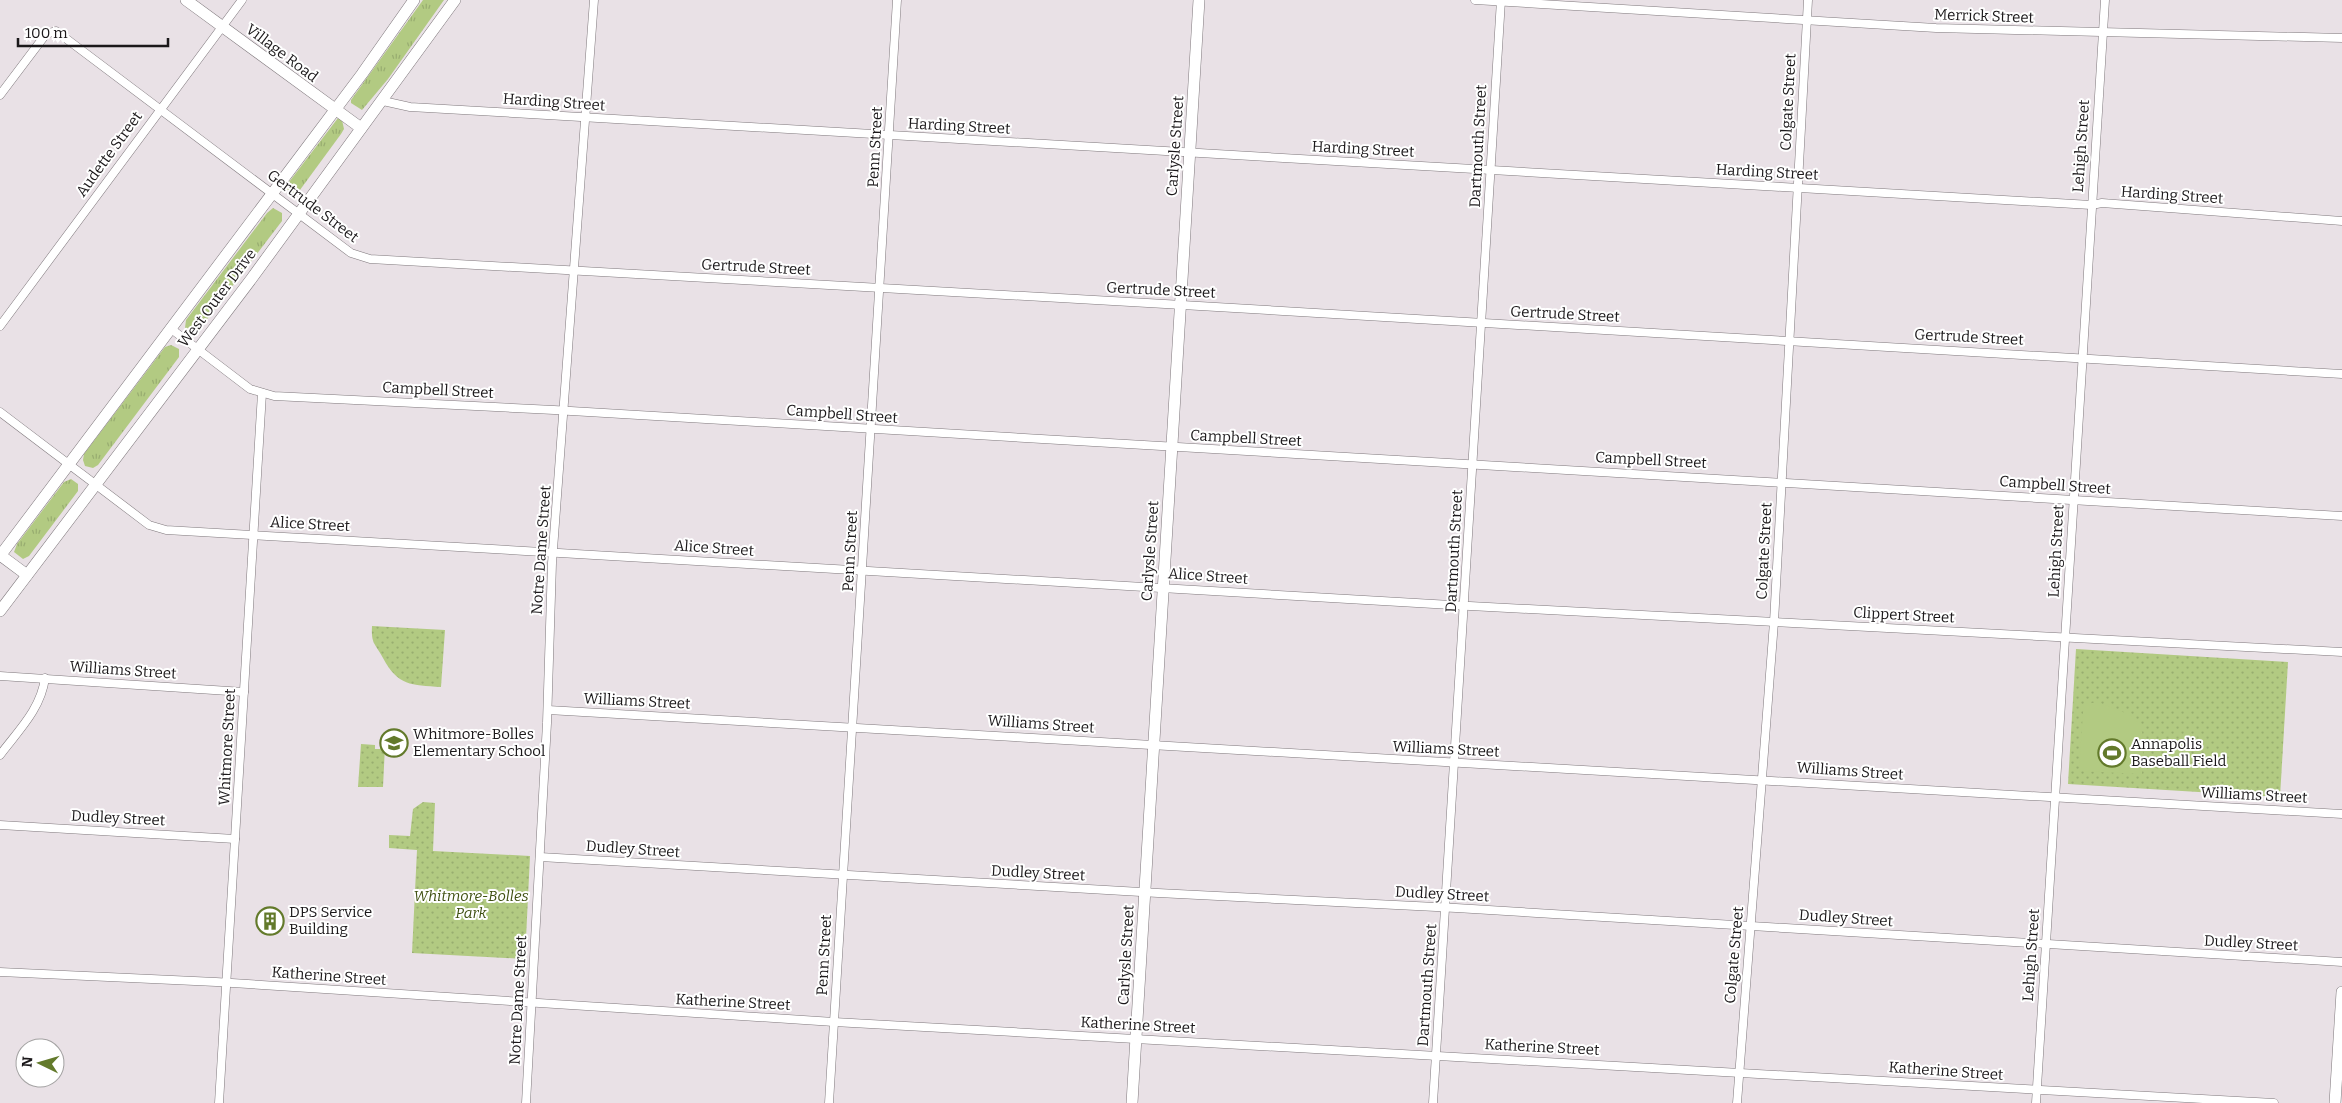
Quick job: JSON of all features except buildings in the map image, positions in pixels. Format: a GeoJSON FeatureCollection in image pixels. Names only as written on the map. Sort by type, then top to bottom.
{"type":"FeatureCollection","features":[{"type":"Feature","properties":{"kind":"main road","name":"Village Road"},"geometry":{"type":"LineString","coordinates":[[186,0],[320,100],[361,128]]}},
{"type":"Feature","properties":{"kind":"main road","name":"West Outer Drive"},"geometry":{"type":"LineString","coordinates":[[0,555],[335,109],[414,0]]}},
{"type":"Feature","properties":{"kind":"main road","name":"West Outer Drive"},"geometry":{"type":"LineString","coordinates":[[0,611],[299,214],[455,0]]}},
{"type":"Feature","properties":{"kind":"main road","name":"Carlysle Street"},"geometry":{"type":"LineString","coordinates":[[1132,1103],[1199,0]]}},
{"type":"Feature","properties":{"kind":"main road"},"geometry":{"type":"LineString","coordinates":[[0,555],[27,575]]}},
{"type":"Feature","properties":{"kind":"main road"},"geometry":{"type":"LineString","coordinates":[[2335,1103],[2342,992]]}},
{"type":"Feature","properties":{"kind":"street","name":"Audette Street"},"geometry":{"type":"LineString","coordinates":[[0,326],[242,0]]}},
{"type":"Feature","properties":{"kind":"street","name":"Notre Dame Street"},"geometry":{"type":"LineString","coordinates":[[526,1103],[548,710],[549,615],[587,118],[594,0]]}},
{"type":"Feature","properties":{"kind":"street","name":"Penn Street"},"geometry":{"type":"LineString","coordinates":[[829,1103],[850,727],[864,571],[897,0]]}},
{"type":"Feature","properties":{"kind":"street","name":"Merrick Street"},"geometry":{"type":"LineString","coordinates":[[1475,0],[1936,28],[2342,38]]}},
{"type":"Feature","properties":{"kind":"street","name":"Colgate Street"},"geometry":{"type":"LineString","coordinates":[[1737,1103],[1774,622],[1808,0]]}},
{"type":"Feature","properties":{"kind":"street","name":"Lehigh Street"},"geometry":{"type":"LineString","coordinates":[[2036,1103],[2104,0]]}},
{"type":"Feature","properties":{"kind":"street","name":"Dartmouth Street"},"geometry":{"type":"LineString","coordinates":[[1433,1103],[1501,1]]}},
{"type":"Feature","properties":{"kind":"street","name":"Gertrude Street"},"geometry":{"type":"LineString","coordinates":[[0,95],[43,38],[52,31],[61,34],[351,253],[365,258],[2082,357],[2342,374]]}},
{"type":"Feature","properties":{"kind":"street","name":"Harding Street"},"geometry":{"type":"LineString","coordinates":[[382,101],[410,107],[587,118],[2091,205],[2102,204],[2342,221]]}},
{"type":"Feature","properties":{"kind":"street","name":"Campbell Street"},"geometry":{"type":"LineString","coordinates":[[170,328],[250,389],[274,396],[564,410],[1171,448],[1473,464],[2342,516]]}},
{"type":"Feature","properties":{"kind":"street","name":"Whitmore Street"},"geometry":{"type":"LineString","coordinates":[[219,1103],[262,393]]}},
{"type":"Feature","properties":{"kind":"street","name":"Alice Street"},"geometry":{"type":"LineString","coordinates":[[0,412],[149,524],[157,528],[1464,606]]}},
{"type":"Feature","properties":{"kind":"street","name":"Clippert Street"},"geometry":{"type":"LineString","coordinates":[[1464,606],[2342,652]]}},
{"type":"Feature","properties":{"kind":"street","name":"Williams Street"},"geometry":{"type":"LineString","coordinates":[[0,676],[244,692]]}},
{"type":"Feature","properties":{"kind":"street"},"geometry":{"type":"LineString","coordinates":[[0,755],[36,707],[43,692],[44,678]]}},
{"type":"Feature","properties":{"kind":"street","name":"Williams Street"},"geometry":{"type":"LineString","coordinates":[[548,710],[2342,814]]}},
{"type":"Feature","properties":{"kind":"street","name":"Dudley Street"},"geometry":{"type":"LineString","coordinates":[[0,825],[235,839]]}},
{"type":"Feature","properties":{"kind":"street","name":"Dudley Street"},"geometry":{"type":"LineString","coordinates":[[540,857],[1144,892],[1445,907],[2342,962]]}},
{"type":"Feature","properties":{"kind":"street","name":"Katherine Street"},"geometry":{"type":"LineString","coordinates":[[0,972],[226,983],[834,1022],[2274,1103]]}},
{"type":"Feature","properties":{"kind":"green space"},"geometry":{"type":"Polygon","coordinates":[[[423,0],[444,0],[388,79],[362,110],[351,103],[351,100],[423,0]]]}},
{"type":"Feature","properties":{"kind":"green space"},"geometry":{"type":"Polygon","coordinates":[[[338,118],[342,120],[344,129],[341,134],[297,194],[294,196],[290,195],[287,188],[289,182],[338,118]]]}},
{"type":"Feature","properties":{"kind":"green space"},"geometry":{"type":"Polygon","coordinates":[[[273,208],[282,213],[282,221],[198,331],[189,332],[185,328],[186,320],[267,213],[273,208]]]}},
{"type":"Feature","properties":{"kind":"green space"},"geometry":{"type":"Polygon","coordinates":[[[171,345],[179,349],[179,357],[98,465],[93,468],[85,466],[84,454],[165,347],[171,345]]]}},
{"type":"Feature","properties":{"kind":"green space"},"geometry":{"type":"Polygon","coordinates":[[[71,479],[78,484],[78,491],[29,556],[23,559],[14,552],[17,544],[64,482],[71,479]]]}},
{"type":"Feature","properties":{"kind":"green space"},"geometry":{"type":"Polygon","coordinates":[[[372,626],[445,630],[441,687],[413,684],[400,679],[394,674],[374,643],[372,626]]]}},
{"type":"Feature","properties":{"kind":"green space"},"geometry":{"type":"Polygon","coordinates":[[[2076,649],[2288,662],[2280,797],[2068,784],[2076,649]]]}},
{"type":"Feature","properties":{"kind":"green space","name":"Annapolis Baseball Field"},"geometry":{"type":"Polygon","coordinates":[[[2097,702],[2126,714],[2135,719],[2140,725],[2143,743],[2142,774],[2079,771],[2083,712],[2087,704],[2097,702]]]}},
{"type":"Feature","properties":{"kind":"green space"},"geometry":{"type":"Polygon","coordinates":[[[361,744],[375,745],[375,749],[380,749],[380,745],[385,746],[383,787],[358,787],[361,744]]]}},
{"type":"Feature","properties":{"kind":"green space","name":"Whitmore-Bolles Park"},"geometry":{"type":"Polygon","coordinates":[[[423,802],[435,803],[433,851],[530,856],[525,959],[412,953],[417,850],[389,848],[389,835],[410,836],[413,809],[423,802]]]}},
{"type":"Feature","properties":{"kind":"place","name":"Whitmore-Bolles Elementary School"},"geometry":{"type":"Point","coordinates":[394,743]}},
{"type":"Feature","properties":{"kind":"place","name":"Annapolis Baseball Field"},"geometry":{"type":"Point","coordinates":[2112,753]}},
{"type":"Feature","properties":{"kind":"place","name":"DPS Service Building"},"geometry":{"type":"Point","coordinates":[270,921]}}]}
